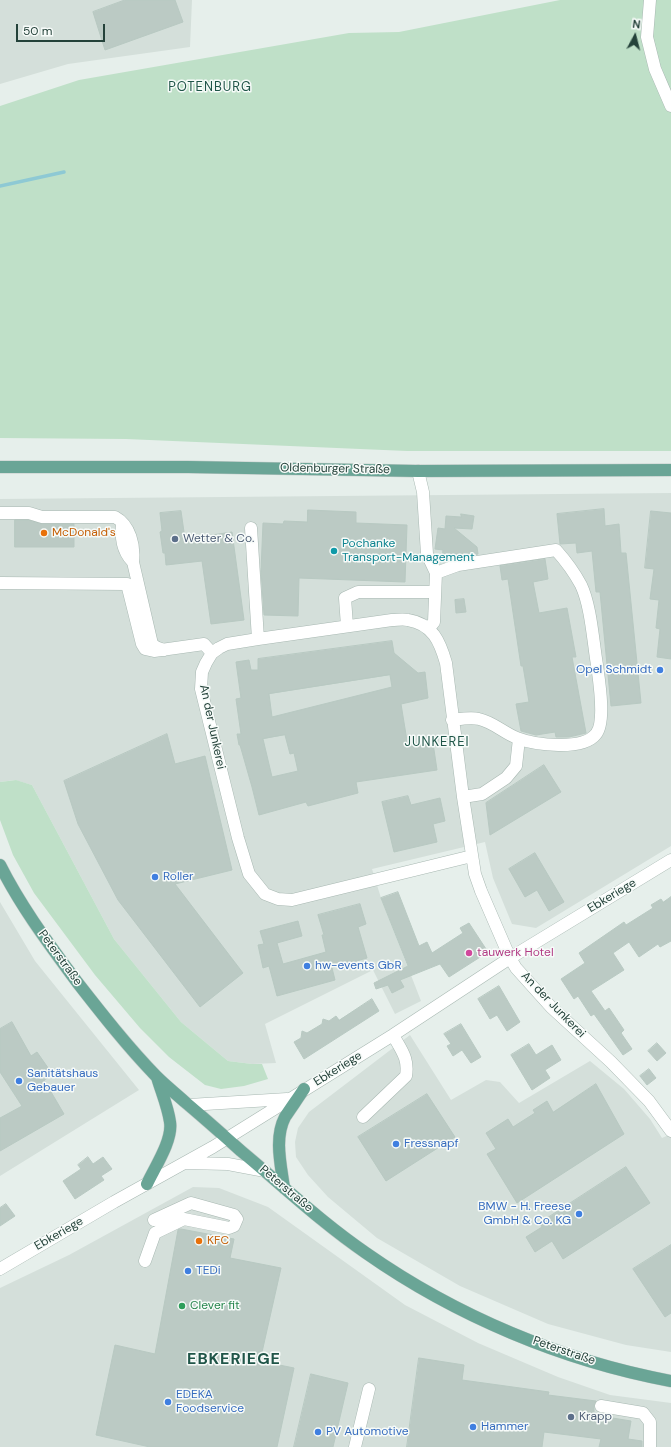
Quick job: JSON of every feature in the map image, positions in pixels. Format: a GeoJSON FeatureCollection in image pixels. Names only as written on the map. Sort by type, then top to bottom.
{"type":"FeatureCollection","features":[{"type":"Feature","properties":{"kind":"main road","name":"Oldenburger Straße"},"geometry":{"type":"LineString","coordinates":[[0,467],[181,467],[418,471],[671,470]]}},
{"type":"Feature","properties":{"kind":"main road","name":"Peterstraße"},"geometry":{"type":"LineString","coordinates":[[0,865],[13,891],[50,947],[94,1004],[157,1077],[284,1188],[366,1253],[401,1275],[468,1313],[499,1327],[559,1351],[639,1375],[671,1381]]}},
{"type":"Feature","properties":{"kind":"main road"},"geometry":{"type":"LineString","coordinates":[[147,1184],[166,1143],[170,1128],[170,1123],[157,1077]]}},
{"type":"Feature","properties":{"kind":"main road"},"geometry":{"type":"LineString","coordinates":[[284,1188],[279,1148],[280,1134],[285,1118],[304,1089]]}},
{"type":"Feature","properties":{"kind":"street"},"geometry":{"type":"LineString","coordinates":[[650,5],[647,37],[654,69],[671,106]]}},
{"type":"Feature","properties":{"kind":"street"},"geometry":{"type":"LineString","coordinates":[[418,471],[422,492],[427,554],[436,573],[434,592],[434,622],[428,629]]}},
{"type":"Feature","properties":{"kind":"street"},"geometry":{"type":"LineString","coordinates":[[0,513],[42,516],[115,517],[120,520],[129,533],[134,554],[133,562],[152,644],[164,650]]}},
{"type":"Feature","properties":{"kind":"street"},"geometry":{"type":"LineString","coordinates":[[251,528],[258,639]]}},
{"type":"Feature","properties":{"kind":"street"},"geometry":{"type":"LineString","coordinates":[[436,573],[458,565],[556,550],[564,559],[581,585],[587,603],[600,685],[601,718],[596,734],[580,742],[557,745],[538,743],[519,739],[479,719],[452,720]]}},
{"type":"Feature","properties":{"kind":"street"},"geometry":{"type":"LineString","coordinates":[[0,583],[127,584],[142,644],[145,649],[150,651],[164,650],[204,644],[212,653]]}},
{"type":"Feature","properties":{"kind":"street"},"geometry":{"type":"LineString","coordinates":[[347,626],[345,598],[358,592],[434,592]]}},
{"type":"Feature","properties":{"kind":"street","name":"An der Junkerei"},"geometry":{"type":"LineString","coordinates":[[472,856],[292,900],[278,899],[265,894],[249,874],[201,689],[202,672],[212,653],[227,644],[392,620],[408,620],[428,629],[436,636],[441,645],[446,663],[452,720],[472,856],[481,891],[510,958],[516,968],[551,1007],[611,1062],[649,1101],[671,1130]]}},
{"type":"Feature","properties":{"kind":"street"},"geometry":{"type":"LineString","coordinates":[[463,797],[482,794],[506,778],[516,766],[519,739]]}},
{"type":"Feature","properties":{"kind":"street","name":"Ebkeriege"},"geometry":{"type":"LineString","coordinates":[[0,1269],[227,1138],[393,1034],[510,958],[671,860]]}},
{"type":"Feature","properties":{"kind":"street"},"geometry":{"type":"LineString","coordinates":[[363,1117],[406,1076],[408,1066],[406,1058],[393,1034]]}},
{"type":"Feature","properties":{"kind":"street"},"geometry":{"type":"LineString","coordinates":[[188,1105],[290,1099]]}},
{"type":"Feature","properties":{"kind":"street"},"geometry":{"type":"LineString","coordinates":[[184,1163],[228,1164],[265,1171]]}},
{"type":"Feature","properties":{"kind":"street"},"geometry":{"type":"LineString","coordinates":[[145,1261],[155,1233],[184,1219],[229,1228],[234,1226],[237,1219],[234,1215],[191,1203],[154,1220]]}},
{"type":"Feature","properties":{"kind":"street"},"geometry":{"type":"LineString","coordinates":[[355,1447],[369,1389]]}},
{"type":"Feature","properties":{"kind":"street"},"geometry":{"type":"LineString","coordinates":[[601,1406],[643,1413],[650,1422],[650,1447]]}},
{"type":"Feature","properties":{"kind":"shaded area"},"geometry":{"type":"Polygon","coordinates":[[[0,0],[192,0],[190,47],[68,64],[0,84],[0,0]]]}},
{"type":"Feature","properties":{"kind":"shaded area"},"geometry":{"type":"Polygon","coordinates":[[[671,493],[671,846],[536,928],[512,924],[493,878],[485,842],[372,869],[381,898],[421,1001],[395,1014],[373,970],[265,1024],[276,1063],[252,1064],[228,1061],[181,1022],[114,939],[32,785],[15,780],[0,782],[0,499],[671,493]]]}},
{"type":"Feature","properties":{"kind":"shaded area"},"geometry":{"type":"Polygon","coordinates":[[[0,902],[35,961],[139,1090],[0,1176],[0,902]]]}},
{"type":"Feature","properties":{"kind":"shaded area"},"geometry":{"type":"Polygon","coordinates":[[[410,1035],[451,1100],[486,1080],[500,1082],[519,1103],[590,1061],[624,1089],[650,1119],[662,1138],[671,1134],[671,1352],[626,1345],[548,1324],[460,1286],[377,1238],[328,1197],[308,1175],[296,1157],[295,1142],[298,1128],[309,1112],[410,1035]]]}},
{"type":"Feature","properties":{"kind":"shaded area"},"geometry":{"type":"Polygon","coordinates":[[[193,1187],[219,1188],[268,1207],[405,1305],[478,1343],[558,1377],[610,1395],[671,1403],[671,1447],[0,1447],[0,1288],[69,1255],[193,1187]]]}},
{"type":"Feature","properties":{"kind":"green space"},"geometry":{"type":"Polygon","coordinates":[[[560,0],[671,0],[671,451],[407,451],[126,439],[0,438],[0,106],[79,80],[349,33],[399,32],[560,0]]]}},
{"type":"Feature","properties":{"kind":"green space"},"geometry":{"type":"Polygon","coordinates":[[[16,780],[32,785],[114,939],[181,1022],[228,1061],[262,1064],[268,1079],[244,1086],[221,1089],[205,1085],[169,1057],[140,1028],[95,975],[34,893],[13,855],[0,820],[0,782],[16,780]]]}},
{"type":"Feature","properties":{"kind":"building"},"geometry":{"type":"Polygon","coordinates":[[[125,0],[175,0],[183,22],[105,50],[93,12],[125,0]]]}},
{"type":"Feature","properties":{"kind":"building"},"geometry":{"type":"Polygon","coordinates":[[[604,509],[605,526],[619,524],[621,553],[626,553],[641,703],[611,706],[600,592],[596,592],[592,551],[577,553],[576,543],[560,544],[557,514],[604,509]]]}},
{"type":"Feature","properties":{"kind":"building","name":"Pochanke Transport-Management"},"geometry":{"type":"Polygon","coordinates":[[[308,510],[356,512],[356,523],[407,525],[405,582],[299,578],[298,616],[264,615],[261,571],[263,523],[283,524],[284,521],[307,522],[308,510]]]}},
{"type":"Feature","properties":{"kind":"building"},"geometry":{"type":"Polygon","coordinates":[[[181,511],[185,539],[232,532],[244,620],[211,624],[202,561],[166,565],[160,532],[162,531],[160,513],[181,511]]]}},
{"type":"Feature","properties":{"kind":"building"},"geometry":{"type":"Polygon","coordinates":[[[651,511],[671,513],[671,659],[657,657],[660,629],[656,628],[659,600],[650,599],[654,569],[645,568],[651,511]]]}},
{"type":"Feature","properties":{"kind":"building"},"geometry":{"type":"Polygon","coordinates":[[[461,514],[474,516],[472,529],[454,528],[477,547],[478,554],[450,560],[442,559],[443,550],[435,549],[438,528],[445,529],[446,516],[461,517],[461,514]]]}},
{"type":"Feature","properties":{"kind":"building","name":"McDonald's"},"geometry":{"type":"Polygon","coordinates":[[[15,520],[28,520],[42,524],[74,524],[74,547],[15,547],[15,520]]]}},
{"type":"Feature","properties":{"kind":"building"},"geometry":{"type":"Polygon","coordinates":[[[545,559],[548,579],[533,582],[539,613],[567,608],[576,657],[572,657],[586,733],[569,737],[556,737],[555,732],[536,735],[521,731],[516,704],[529,702],[523,666],[521,666],[508,579],[502,580],[500,566],[545,559]]]}},
{"type":"Feature","properties":{"kind":"building"},"geometry":{"type":"Polygon","coordinates":[[[464,599],[466,612],[456,613],[455,600],[464,599]]]}},
{"type":"Feature","properties":{"kind":"building"},"geometry":{"type":"Polygon","coordinates":[[[392,641],[394,653],[418,673],[425,672],[428,698],[401,704],[408,747],[433,743],[437,770],[356,782],[358,793],[308,806],[306,802],[259,815],[239,745],[237,734],[241,734],[236,699],[241,698],[236,662],[249,660],[251,670],[258,670],[258,659],[392,641]],[[390,675],[269,694],[272,717],[392,687],[390,675]],[[285,735],[263,739],[272,777],[298,771],[294,753],[290,754],[285,735]]]}},
{"type":"Feature","properties":{"kind":"building","name":"Roller"},"geometry":{"type":"Polygon","coordinates":[[[167,734],[175,764],[205,756],[232,870],[175,884],[243,973],[200,1007],[118,900],[78,824],[64,781],[167,734]]]}},
{"type":"Feature","properties":{"kind":"building"},"geometry":{"type":"Polygon","coordinates":[[[544,765],[561,792],[490,835],[486,803],[544,765]]]}},
{"type":"Feature","properties":{"kind":"building"},"geometry":{"type":"Polygon","coordinates":[[[408,796],[411,805],[440,798],[445,821],[433,824],[437,842],[394,852],[382,802],[408,796]]]}},
{"type":"Feature","properties":{"kind":"building"},"geometry":{"type":"Polygon","coordinates":[[[535,853],[564,902],[549,911],[537,890],[525,897],[509,869],[535,853]]]}},
{"type":"Feature","properties":{"kind":"building"},"geometry":{"type":"Polygon","coordinates":[[[398,892],[419,946],[427,942],[432,953],[463,933],[460,928],[469,923],[488,952],[449,977],[440,964],[400,980],[404,987],[392,993],[388,985],[376,989],[374,983],[408,966],[381,898],[398,892]]]}},
{"type":"Feature","properties":{"kind":"building"},"geometry":{"type":"Polygon","coordinates":[[[671,897],[671,941],[660,947],[658,944],[639,957],[629,942],[613,953],[624,970],[591,991],[605,1011],[609,1008],[624,1030],[621,1033],[632,1049],[623,1055],[594,1014],[591,1016],[578,996],[574,999],[561,979],[585,963],[579,953],[624,922],[626,925],[653,908],[651,905],[661,899],[663,902],[671,897]]]}},
{"type":"Feature","properties":{"kind":"building"},"geometry":{"type":"Polygon","coordinates":[[[360,904],[366,924],[358,927],[367,958],[332,968],[335,980],[277,996],[269,966],[263,968],[258,945],[264,944],[260,931],[298,921],[302,936],[277,943],[283,964],[326,952],[322,935],[324,935],[318,915],[360,904]]]}},
{"type":"Feature","properties":{"kind":"building"},"geometry":{"type":"Polygon","coordinates":[[[499,986],[520,1022],[507,1031],[497,1015],[490,1019],[478,999],[499,986]]]}},
{"type":"Feature","properties":{"kind":"building"},"geometry":{"type":"Polygon","coordinates":[[[372,999],[379,1011],[304,1059],[294,1042],[301,1038],[302,1031],[307,1033],[322,1024],[323,1019],[329,1021],[336,1016],[339,1020],[372,999]]]}},
{"type":"Feature","properties":{"kind":"building"},"geometry":{"type":"Polygon","coordinates":[[[12,1022],[31,1056],[37,1052],[53,1075],[44,1080],[64,1114],[0,1151],[0,1118],[22,1106],[0,1072],[0,1029],[12,1022]]]}},
{"type":"Feature","properties":{"kind":"building"},"geometry":{"type":"Polygon","coordinates":[[[461,1024],[481,1057],[471,1063],[462,1050],[453,1056],[447,1046],[451,1044],[444,1034],[461,1024]]]}},
{"type":"Feature","properties":{"kind":"building"},"geometry":{"type":"Polygon","coordinates":[[[657,1043],[666,1053],[657,1061],[648,1051],[657,1043]]]}},
{"type":"Feature","properties":{"kind":"building"},"geometry":{"type":"Polygon","coordinates":[[[529,1044],[536,1055],[552,1045],[561,1060],[545,1070],[550,1078],[532,1090],[511,1055],[529,1044]]]}},
{"type":"Feature","properties":{"kind":"building"},"geometry":{"type":"Polygon","coordinates":[[[649,1069],[656,1078],[647,1085],[640,1076],[649,1069]]]}},
{"type":"Feature","properties":{"kind":"building"},"geometry":{"type":"Polygon","coordinates":[[[596,1084],[624,1134],[517,1203],[487,1154],[496,1149],[486,1133],[508,1119],[513,1127],[535,1113],[533,1110],[547,1101],[553,1112],[596,1084]]]}},
{"type":"Feature","properties":{"kind":"building"},"geometry":{"type":"Polygon","coordinates":[[[427,1094],[455,1137],[386,1181],[358,1137],[427,1094]]]}},
{"type":"Feature","properties":{"kind":"building"},"geometry":{"type":"Polygon","coordinates":[[[88,1157],[93,1164],[103,1157],[112,1169],[101,1176],[104,1180],[75,1199],[63,1181],[81,1169],[78,1165],[88,1157]]]}},
{"type":"Feature","properties":{"kind":"building"},"geometry":{"type":"Polygon","coordinates":[[[626,1167],[650,1203],[563,1259],[552,1241],[535,1252],[526,1237],[542,1227],[540,1223],[626,1167]]]}},
{"type":"Feature","properties":{"kind":"building"},"geometry":{"type":"Polygon","coordinates":[[[6,1204],[15,1216],[0,1226],[0,1208],[6,1204]]]}},
{"type":"Feature","properties":{"kind":"building"},"geometry":{"type":"Polygon","coordinates":[[[181,1229],[234,1239],[230,1258],[281,1268],[260,1361],[294,1368],[277,1447],[150,1447],[96,1435],[115,1345],[155,1354],[178,1230],[181,1229]]]}},
{"type":"Feature","properties":{"kind":"building"},"geometry":{"type":"Polygon","coordinates":[[[671,1245],[671,1313],[665,1317],[633,1269],[671,1245]]]}},
{"type":"Feature","properties":{"kind":"building"},"geometry":{"type":"Polygon","coordinates":[[[419,1358],[464,1365],[462,1380],[549,1392],[548,1395],[596,1401],[594,1405],[594,1415],[631,1421],[628,1439],[642,1441],[642,1447],[599,1447],[601,1439],[544,1432],[542,1447],[407,1447],[419,1358]]]}},
{"type":"Feature","properties":{"kind":"building"},"geometry":{"type":"Polygon","coordinates":[[[311,1374],[348,1383],[333,1447],[294,1447],[311,1374]]]}},
{"type":"Feature","properties":{"kind":"waterway"},"geometry":{"type":"LineString","coordinates":[[0,186],[64,172]]}},
{"type":"Feature","properties":{"kind":"place","name":"McDonald's"},"geometry":{"type":"Point","coordinates":[44,533]}},
{"type":"Feature","properties":{"kind":"place","name":"Wetter & Co."},"geometry":{"type":"Point","coordinates":[175,539]}},
{"type":"Feature","properties":{"kind":"place","name":"Pochanke Transport-Management"},"geometry":{"type":"Point","coordinates":[334,551]}},
{"type":"Feature","properties":{"kind":"place","name":"Opel Schmidt"},"geometry":{"type":"Point","coordinates":[660,670]}},
{"type":"Feature","properties":{"kind":"place","name":"Roller"},"geometry":{"type":"Point","coordinates":[155,877]}},
{"type":"Feature","properties":{"kind":"place","name":"tauwerk Hotel"},"geometry":{"type":"Point","coordinates":[469,953]}},
{"type":"Feature","properties":{"kind":"place","name":"hw-events GbR"},"geometry":{"type":"Point","coordinates":[307,966]}},
{"type":"Feature","properties":{"kind":"place","name":"Sanitätshaus Gebauer"},"geometry":{"type":"Point","coordinates":[19,1081]}},
{"type":"Feature","properties":{"kind":"place","name":"Fressnapf"},"geometry":{"type":"Point","coordinates":[396,1144]}},
{"type":"Feature","properties":{"kind":"place","name":"BMW - H. Freese GmbH & Co. KG"},"geometry":{"type":"Point","coordinates":[579,1214]}},
{"type":"Feature","properties":{"kind":"place","name":"KFC"},"geometry":{"type":"Point","coordinates":[199,1241]}},
{"type":"Feature","properties":{"kind":"place","name":"TEDi"},"geometry":{"type":"Point","coordinates":[188,1271]}},
{"type":"Feature","properties":{"kind":"place","name":"Clever fit"},"geometry":{"type":"Point","coordinates":[182,1306]}},
{"type":"Feature","properties":{"kind":"place","name":"EDEKA Foodservice"},"geometry":{"type":"Point","coordinates":[168,1402]}},
{"type":"Feature","properties":{"kind":"place","name":"Krapp"},"geometry":{"type":"Point","coordinates":[571,1417]}},
{"type":"Feature","properties":{"kind":"place","name":"Hammer"},"geometry":{"type":"Point","coordinates":[473,1427]}},
{"type":"Feature","properties":{"kind":"place","name":"PV Automotive"},"geometry":{"type":"Point","coordinates":[318,1432]}},
{"type":"Feature","properties":{"kind":"district","name":"POTENBURG"},"geometry":{"type":"Point","coordinates":[210,88]}},
{"type":"Feature","properties":{"kind":"district","name":"JUNKEREI"},"geometry":{"type":"Point","coordinates":[437,743]}},
{"type":"Feature","properties":{"kind":"district","name":"EBKERIEGE"},"geometry":{"type":"Point","coordinates":[234,1360]}}]}
